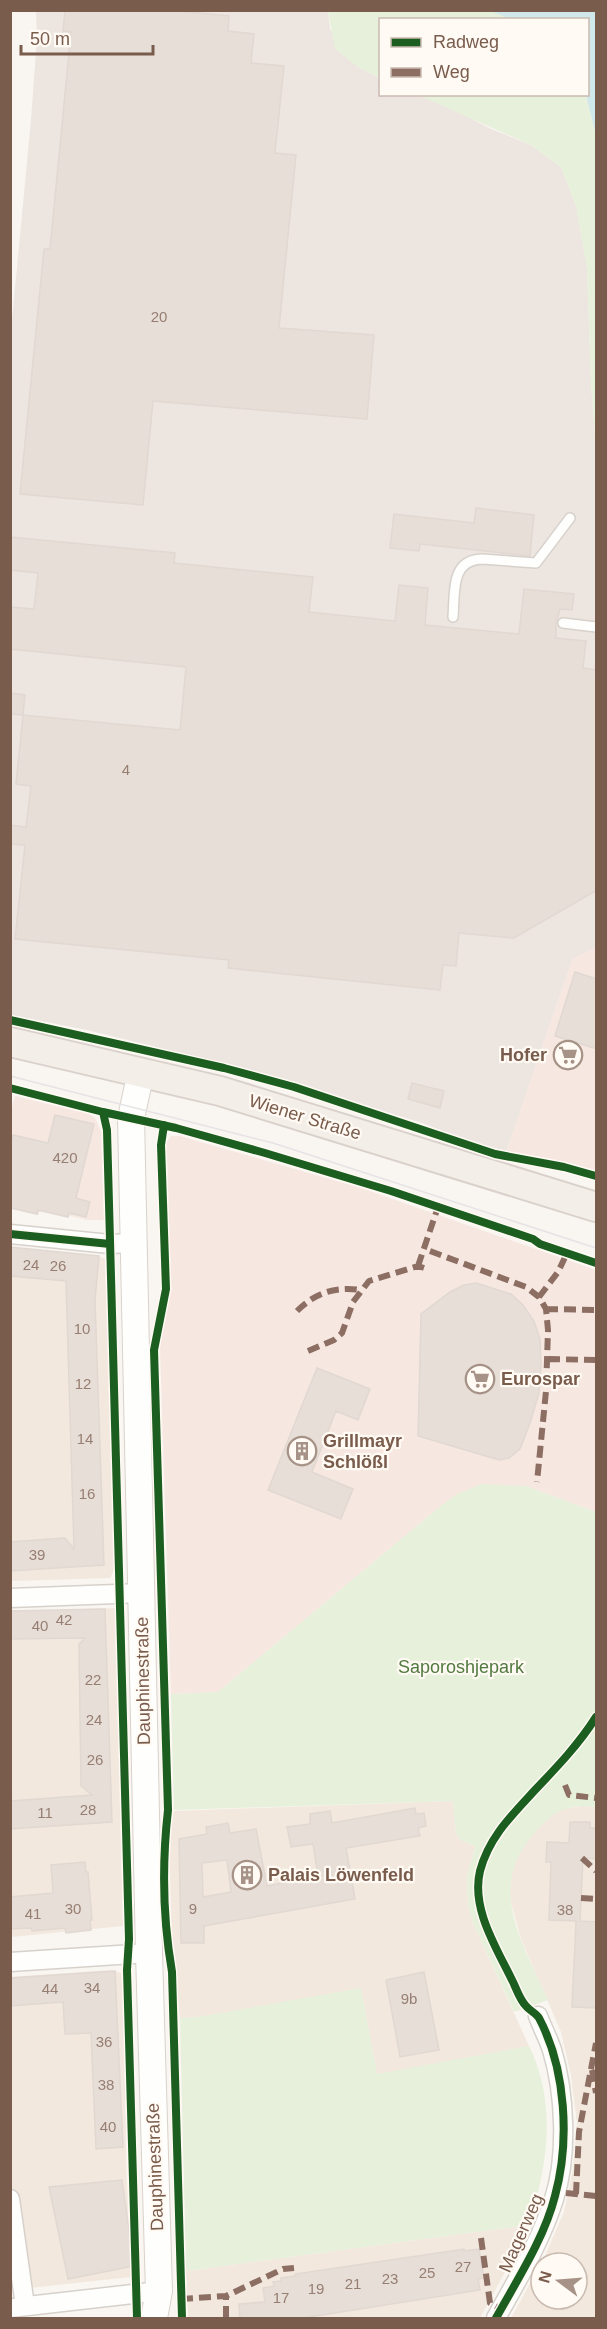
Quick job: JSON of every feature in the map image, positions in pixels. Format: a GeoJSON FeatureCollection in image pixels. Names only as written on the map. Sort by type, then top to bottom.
{"type":"FeatureCollection","features":[{"type":"Feature","properties":{"kind":"main road","name":"Wiener Straße"},"geometry":{"type":"LineString","coordinates":[[10,1042],[184,1081],[597,1207]]}},
{"type":"Feature","properties":{"kind":"main road","name":"Dauphinestraße"},"geometry":{"type":"LineString","coordinates":[[141,1072],[131,1118],[149,1953],[159,2291],[154,2319]]}},
{"type":"Feature","properties":{"kind":"main road","name":"Dauphinestraße"},"geometry":{"type":"LineString","coordinates":[[159,2291],[169,2319]]}},
{"type":"Feature","properties":{"kind":"street"},"geometry":{"type":"LineString","coordinates":[[10,1234],[110,1244],[134,1243]]}},
{"type":"Feature","properties":{"kind":"street"},"geometry":{"type":"LineString","coordinates":[[10,1598],[142,1593]]}},
{"type":"Feature","properties":{"kind":"street"},"geometry":{"type":"LineString","coordinates":[[10,1962],[149,1953]]}},
{"type":"Feature","properties":{"kind":"street","name":"Magerweg"},"geometry":{"type":"LineString","coordinates":[[496,2319],[550,2213],[558,2183],[562,2114],[552,2050],[538,2016]]}},
{"type":"Feature","properties":{"kind":"street"},"geometry":{"type":"LineString","coordinates":[[10,2199],[18,2307],[159,2291]]}},
{"type":"Feature","properties":{"kind":"lane"},"geometry":{"type":"LineString","coordinates":[[453,617],[457,574],[462,565],[474,559],[536,563],[570,518]]}},
{"type":"Feature","properties":{"kind":"lane"},"geometry":{"type":"LineString","coordinates":[[563,623],[597,627]]}},
{"type":"Feature","properties":{"kind":"shaded area"},"geometry":{"type":"Polygon","coordinates":[[[36,11],[328,11],[330,29],[358,67],[379,78],[379,96],[421,96],[447,106],[491,129],[531,145],[561,167],[576,206],[587,268],[596,448],[596,947],[572,959],[506,1152],[481,1146],[419,1122],[225,1064],[87,1030],[11,1015],[10,341],[37,39],[36,11]]]}},
{"type":"Feature","properties":{"kind":"shaded area","name":"Hofer"},"geometry":{"type":"Polygon","coordinates":[[[596,947],[596,1173],[565,1163],[506,1152],[572,958],[596,947]]]}},
{"type":"Feature","properties":{"kind":"shaded area"},"geometry":{"type":"Polygon","coordinates":[[[15,1096],[89,1114],[95,1118],[101,1131],[104,1220],[87,1220],[66,1215],[65,1217],[40,1211],[38,1215],[11,1208],[10,1114],[15,1096]]]}},
{"type":"Feature","properties":{"kind":"shaded area"},"geometry":{"type":"Polygon","coordinates":[[[171,1136],[180,1136],[361,1188],[596,1270],[596,1512],[526,1486],[437,1509],[218,1692],[171,1694],[160,1348],[171,1279],[165,1145],[171,1136]]]}},
{"type":"Feature","properties":{"kind":"shaded area"},"geometry":{"type":"Polygon","coordinates":[[[10,1247],[99,1256],[105,1259],[115,1568],[110,1578],[11,1581],[10,1247]]]}},
{"type":"Feature","properties":{"kind":"shaded area"},"geometry":{"type":"Polygon","coordinates":[[[116,1608],[123,1926],[11,1937],[10,1611],[116,1608]]]}},
{"type":"Feature","properties":{"kind":"shaded area"},"geometry":{"type":"Polygon","coordinates":[[[453,1801],[456,1834],[461,1840],[475,1846],[467,1877],[468,1907],[473,1923],[529,2046],[377,2075],[361,1989],[198,2017],[180,2018],[172,1947],[169,1834],[174,1811],[453,1801]]]}},
{"type":"Feature","properties":{"kind":"shaded area"},"geometry":{"type":"Polygon","coordinates":[[[596,1807],[596,2318],[511,2318],[529,2286],[529,2311],[589,2311],[589,2251],[547,2251],[564,2212],[573,2169],[577,2123],[571,2075],[561,2032],[521,1939],[509,1895],[512,1872],[518,1854],[546,1819],[561,1809],[596,1807]]]}},
{"type":"Feature","properties":{"kind":"shaded area"},"geometry":{"type":"Polygon","coordinates":[[[112,1970],[121,1973],[125,2029],[126,2159],[131,2277],[11,2290],[10,1977],[112,1970]]]}},
{"type":"Feature","properties":{"kind":"shaded area"},"geometry":{"type":"Polygon","coordinates":[[[528,2225],[523,2239],[480,2318],[188,2318],[186,2271],[528,2225]]]}},
{"type":"Feature","properties":{"kind":"green space"},"geometry":{"type":"Polygon","coordinates":[[[491,10],[508,18],[379,18],[379,78],[358,67],[335,49],[328,11],[491,10]]]}},
{"type":"Feature","properties":{"kind":"green space"},"geometry":{"type":"Polygon","coordinates":[[[420,96],[586,96],[596,136],[596,448],[587,268],[576,206],[561,167],[531,145],[420,96]]]}},
{"type":"Feature","properties":{"kind":"green space","name":"Saporoshjepark"},"geometry":{"type":"Polygon","coordinates":[[[482,1484],[526,1486],[596,1512],[596,1807],[570,1808],[556,1813],[536,1831],[521,1852],[513,1873],[511,1894],[513,1914],[519,1935],[548,2000],[514,2012],[473,1923],[468,1907],[467,1877],[475,1846],[461,1840],[456,1834],[453,1801],[174,1810],[171,1694],[218,1692],[437,1509],[457,1494],[482,1484]]]}},
{"type":"Feature","properties":{"kind":"green space"},"geometry":{"type":"Polygon","coordinates":[[[361,1988],[377,2074],[529,2046],[538,2067],[543,2090],[546,2135],[541,2181],[528,2225],[186,2271],[180,2018],[198,2017],[361,1988]]]}},
{"type":"Feature","properties":{"kind":"water"},"geometry":{"type":"Polygon","coordinates":[[[491,11],[596,11],[596,136],[586,96],[589,96],[589,18],[508,18],[491,11]]]}},
{"type":"Feature","properties":{"kind":"building"},"geometry":{"type":"Polygon","coordinates":[[[65,10],[170,10],[229,16],[228,31],[254,34],[251,63],[284,66],[275,153],[296,155],[279,328],[374,335],[367,419],[153,401],[143,505],[20,494],[44,249],[50,249],[71,32],[63,31],[65,10]]]}},
{"type":"Feature","properties":{"kind":"building"},"geometry":{"type":"Polygon","coordinates":[[[476,508],[534,515],[530,556],[420,544],[419,551],[390,548],[394,514],[474,523],[476,508]]]}},
{"type":"Feature","properties":{"kind":"building"},"geometry":{"type":"Polygon","coordinates":[[[10,537],[175,553],[174,563],[313,577],[309,612],[395,621],[399,585],[428,588],[425,625],[519,634],[524,589],[574,594],[572,610],[560,609],[556,623],[556,638],[586,641],[583,668],[597,670],[597,890],[514,938],[459,933],[456,966],[443,965],[440,990],[228,968],[229,960],[15,939],[25,845],[10,844],[10,825],[26,827],[31,786],[16,784],[23,715],[180,730],[186,667],[10,649],[10,607],[34,609],[38,573],[10,570],[10,537]]]}},
{"type":"Feature","properties":{"kind":"building"},"geometry":{"type":"Polygon","coordinates":[[[10,693],[25,695],[23,715],[10,714],[10,693]]]}},
{"type":"Feature","properties":{"kind":"building"},"geometry":{"type":"Polygon","coordinates":[[[575,972],[597,979],[597,1049],[555,1036],[575,972]]]}},
{"type":"Feature","properties":{"kind":"building"},"geometry":{"type":"Polygon","coordinates":[[[412,1083],[444,1091],[440,1108],[408,1099],[412,1083]]]}},
{"type":"Feature","properties":{"kind":"building"},"geometry":{"type":"Polygon","coordinates":[[[55,1115],[94,1124],[76,1198],[90,1202],[86,1217],[69,1213],[68,1217],[38,1210],[37,1214],[10,1208],[10,1146],[13,1135],[48,1143],[55,1115]]]}},
{"type":"Feature","properties":{"kind":"building"},"geometry":{"type":"Polygon","coordinates":[[[10,1247],[99,1256],[95,1300],[104,1565],[10,1571],[10,1542],[65,1538],[74,1549],[66,1281],[10,1276],[10,1247]]]}},
{"type":"Feature","properties":{"kind":"building","name":"Eurospar"},"geometry":{"type":"Polygon","coordinates":[[[476,1283],[511,1294],[523,1305],[534,1321],[540,1339],[539,1393],[530,1423],[520,1449],[509,1458],[499,1460],[418,1436],[421,1314],[450,1292],[464,1285],[476,1283]]]}},
{"type":"Feature","properties":{"kind":"building","name":"Grillmayr Schlößl"},"geometry":{"type":"Polygon","coordinates":[[[317,1368],[370,1389],[358,1420],[336,1411],[312,1472],[353,1489],[341,1519],[268,1490],[317,1368]]]}},
{"type":"Feature","properties":{"kind":"building"},"geometry":{"type":"Polygon","coordinates":[[[105,1609],[112,1822],[10,1829],[10,1801],[92,1795],[81,1786],[79,1644],[85,1638],[10,1639],[10,1611],[105,1609]]]}},
{"type":"Feature","properties":{"kind":"building","name":"Palais Löwenfeld"},"geometry":{"type":"Polygon","coordinates":[[[415,1808],[416,1814],[424,1813],[426,1826],[418,1828],[420,1836],[346,1848],[355,1899],[204,1926],[204,1943],[181,1943],[179,1839],[207,1834],[206,1827],[228,1823],[230,1833],[256,1829],[267,1886],[318,1876],[313,1844],[291,1847],[287,1827],[310,1824],[310,1814],[330,1811],[332,1823],[415,1808]],[[227,1860],[202,1863],[203,1897],[231,1892],[227,1860]]]}},
{"type":"Feature","properties":{"kind":"building"},"geometry":{"type":"Polygon","coordinates":[[[570,1822],[590,1822],[590,1828],[597,1828],[597,1859],[583,1858],[580,1921],[597,1922],[597,2008],[572,2007],[576,1921],[549,1920],[551,1862],[546,1862],[547,1842],[569,1843],[570,1822]]]}},
{"type":"Feature","properties":{"kind":"building"},"geometry":{"type":"Polygon","coordinates":[[[85,1862],[86,1872],[88,1872],[91,1930],[66,1933],[65,1928],[32,1931],[31,1928],[10,1929],[10,1897],[53,1893],[51,1865],[85,1862]]]}},
{"type":"Feature","properties":{"kind":"building"},"geometry":{"type":"Polygon","coordinates":[[[115,1971],[123,2147],[96,2149],[91,2033],[65,2034],[63,2002],[10,2006],[10,1978],[115,1971]]]}},
{"type":"Feature","properties":{"kind":"building"},"geometry":{"type":"Polygon","coordinates":[[[424,1972],[439,2050],[400,2057],[386,1980],[424,1972]]]}},
{"type":"Feature","properties":{"kind":"building"},"geometry":{"type":"Polygon","coordinates":[[[122,2180],[134,2266],[68,2279],[49,2187],[122,2180]]]}},
{"type":"Feature","properties":{"kind":"building"},"geometry":{"type":"Polygon","coordinates":[[[464,2249],[464,2251],[479,2249],[484,2278],[478,2279],[480,2290],[297,2319],[240,2319],[239,2304],[265,2302],[263,2288],[274,2286],[273,2282],[281,2281],[281,2278],[464,2249]]]}},
{"type":"Feature","properties":{"kind":"tram line"},"geometry":{"type":"LineString","coordinates":[[10,1076],[273,1143],[596,1248]]}},
{"type":"Feature","properties":{"kind":"marked path"},"geometry":{"type":"LineString","coordinates":[[418,1266],[438,1207]]}},
{"type":"Feature","properties":{"kind":"marked path"},"geometry":{"type":"LineString","coordinates":[[430,1251],[526,1287],[539,1297],[546,1309],[548,1330],[546,1391],[537,1482]]}},
{"type":"Feature","properties":{"kind":"marked path"},"geometry":{"type":"LineString","coordinates":[[539,1297],[558,1272],[567,1253]]}},
{"type":"Feature","properties":{"kind":"marked path"},"geometry":{"type":"LineString","coordinates":[[308,1351],[334,1340],[342,1333],[353,1302],[369,1281],[418,1266],[424,1268]]}},
{"type":"Feature","properties":{"kind":"marked path"},"geometry":{"type":"LineString","coordinates":[[297,1311],[318,1295],[326,1292],[343,1289],[361,1290]]}},
{"type":"Feature","properties":{"kind":"marked path"},"geometry":{"type":"LineString","coordinates":[[546,1309],[596,1310]]}},
{"type":"Feature","properties":{"kind":"marked path"},"geometry":{"type":"LineString","coordinates":[[548,1359],[596,1360]]}},
{"type":"Feature","properties":{"kind":"marked path"},"geometry":{"type":"LineString","coordinates":[[565,1785],[569,1795],[596,1798]]}},
{"type":"Feature","properties":{"kind":"marked path"},"geometry":{"type":"LineString","coordinates":[[582,1858],[596,1871]]}},
{"type":"Feature","properties":{"kind":"marked path"},"geometry":{"type":"LineString","coordinates":[[581,1898],[596,1899]]}},
{"type":"Feature","properties":{"kind":"marked path"},"geometry":{"type":"LineString","coordinates":[[576,2194],[579,2132],[596,2043]]}},
{"type":"Feature","properties":{"kind":"marked path"},"geometry":{"type":"LineString","coordinates":[[592,2070],[596,2093]]}},
{"type":"Feature","properties":{"kind":"marked path"},"geometry":{"type":"LineString","coordinates":[[566,2193],[596,2196]]}},
{"type":"Feature","properties":{"kind":"marked path"},"geometry":{"type":"LineString","coordinates":[[481,2238],[490,2303],[501,2309]]}},
{"type":"Feature","properties":{"kind":"marked path"},"geometry":{"type":"LineString","coordinates":[[181,2299],[226,2296],[283,2269],[294,2268]]}},
{"type":"Feature","properties":{"kind":"marked path"},"geometry":{"type":"LineString","coordinates":[[226,2296],[226,2318]]}},
{"type":"Feature","properties":{"kind":"cycle path"},"geometry":{"type":"LineString","coordinates":[[10,1020],[224,1068],[294,1087],[495,1154],[564,1167],[596,1176]]}},
{"type":"Feature","properties":{"kind":"cycle path"},"geometry":{"type":"LineString","coordinates":[[10,1088],[176,1128],[265,1153],[391,1191],[596,1263]]}},
{"type":"Feature","properties":{"kind":"cycle path"},"geometry":{"type":"LineString","coordinates":[[103,1112],[107,1130],[137,2318]]}},
{"type":"Feature","properties":{"kind":"cycle path"},"geometry":{"type":"LineString","coordinates":[[164,1125],[161,1145],[166,1289],[154,1350],[168,1810],[164,1891],[172,1972],[182,2318]]}},
{"type":"Feature","properties":{"kind":"cycle path"},"geometry":{"type":"LineString","coordinates":[[10,1234],[110,1244]]}},
{"type":"Feature","properties":{"kind":"cycle path"},"geometry":{"type":"LineString","coordinates":[[496,2318],[529,2259],[550,2212],[560,2175],[564,2129],[560,2082],[548,2038],[539,2018],[521,2000],[492,1940],[479,1899],[480,1871],[489,1848],[502,1827],[567,1755],[596,1717]]}},
{"type":"Feature","properties":{"kind":"place","name":"Hofer"},"geometry":{"type":"Point","coordinates":[568,1055]}},
{"type":"Feature","properties":{"kind":"place","name":"Eurospar"},"geometry":{"type":"Point","coordinates":[480,1379]}},
{"type":"Feature","properties":{"kind":"place","name":"Grillmayr Schlößl"},"geometry":{"type":"Point","coordinates":[302,1451]}},
{"type":"Feature","properties":{"kind":"place","name":"Palais Löwenfeld"},"geometry":{"type":"Point","coordinates":[247,1875]}}]}
